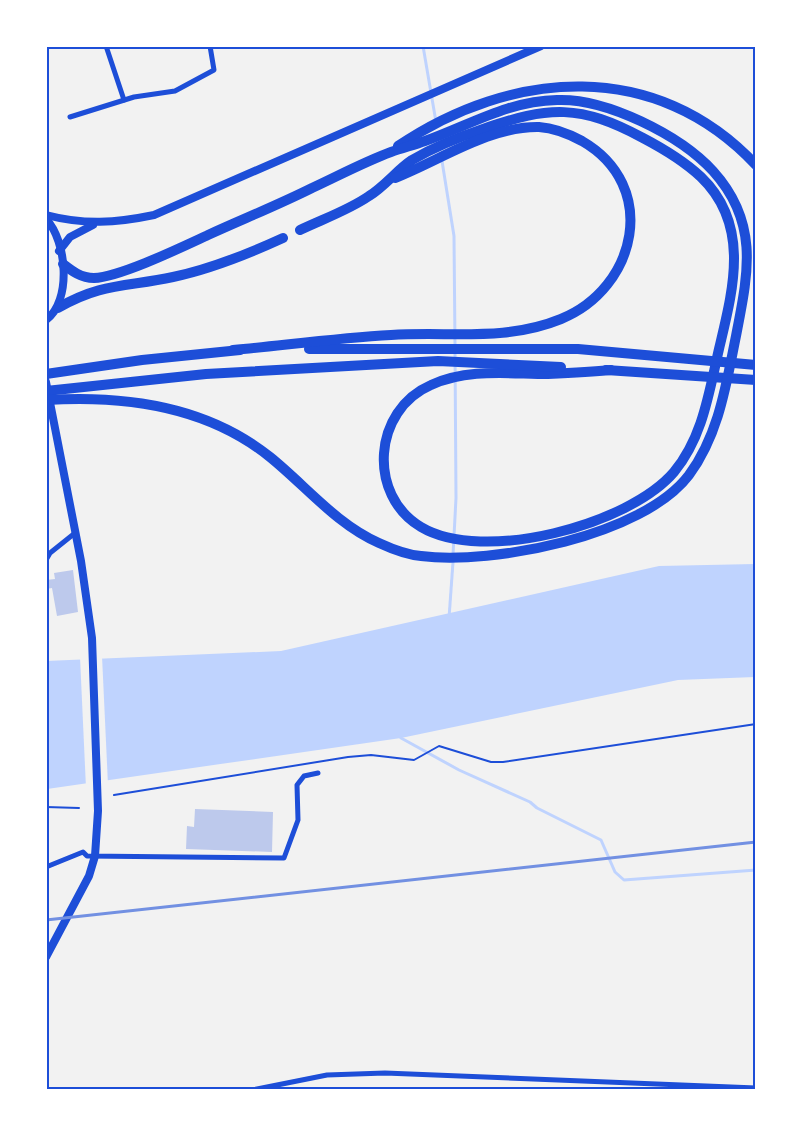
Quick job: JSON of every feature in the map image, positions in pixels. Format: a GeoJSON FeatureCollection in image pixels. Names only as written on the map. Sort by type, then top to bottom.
{"type":"FeatureCollection","features":[{"type":"Feature","properties":{"kind":"highway"},"geometry":{"type":"LineString","coordinates":[[389,152],[423,129],[507,95],[555,86],[602,87],[656,98],[686,111],[723,135],[756,165]]}},
{"type":"Feature","properties":{"kind":"highway"},"geometry":{"type":"LineString","coordinates":[[46,391],[77,392],[146,403],[187,413],[224,427],[267,455],[351,527],[379,543],[417,556],[469,557],[557,543],[643,514],[667,498],[688,476],[701,457],[717,422],[748,269],[748,247],[742,222],[733,200],[714,172],[681,145],[601,105],[569,100],[525,103],[503,108],[457,139]]}},
{"type":"Feature","properties":{"kind":"highway"},"geometry":{"type":"LineString","coordinates":[[300,230],[367,198],[410,162],[457,139],[522,115],[566,112],[619,126],[672,154],[691,167],[718,198],[731,229],[736,267],[703,418],[694,440],[674,472],[654,491],[633,505],[557,531],[513,541],[470,543],[445,538],[418,526],[405,515],[392,497],[383,467],[386,436],[396,413],[420,390],[440,381],[492,372],[548,374],[611,370]]}},
{"type":"Feature","properties":{"kind":"highway"},"geometry":{"type":"LineString","coordinates":[[46,374],[142,360],[392,335],[506,335],[530,330],[580,309],[613,280],[622,264],[631,227],[628,199],[612,168],[590,146],[574,137],[548,128],[522,128],[457,139],[426,141],[389,152],[182,247],[111,275],[83,277],[63,264]]}},
{"type":"Feature","properties":{"kind":"highway"},"geometry":{"type":"LineString","coordinates":[[57,308],[91,291],[174,276],[238,257],[283,238]]}},
{"type":"Feature","properties":{"kind":"highway"},"geometry":{"type":"LineString","coordinates":[[233,350],[578,349],[756,364]]}},
{"type":"Feature","properties":{"kind":"highway"},"geometry":{"type":"LineString","coordinates":[[46,400],[77,392],[206,374],[438,361],[756,380]]}},
{"type":"Feature","properties":{"kind":"main road"},"geometry":{"type":"LineString","coordinates":[[46,217],[98,223],[134,219],[172,208],[541,46]]}},
{"type":"Feature","properties":{"kind":"main road"},"geometry":{"type":"LineString","coordinates":[[46,217],[55,231],[63,264],[64,285],[57,308],[46,320]]}},
{"type":"Feature","properties":{"kind":"main road"},"geometry":{"type":"LineString","coordinates":[[59,251],[70,237],[98,223]]}},
{"type":"Feature","properties":{"kind":"main road"},"geometry":{"type":"LineString","coordinates":[[46,382],[93,638],[98,812],[95,856],[80,897],[46,957]]}},
{"type":"Feature","properties":{"kind":"street"},"geometry":{"type":"LineString","coordinates":[[106,46],[124,100]]}},
{"type":"Feature","properties":{"kind":"street"},"geometry":{"type":"LineString","coordinates":[[70,117],[124,100],[175,91],[214,70],[210,46]]}},
{"type":"Feature","properties":{"kind":"street"},"geometry":{"type":"LineString","coordinates":[[46,560],[50,553],[75,533]]}},
{"type":"Feature","properties":{"kind":"street"},"geometry":{"type":"LineString","coordinates":[[46,867],[78,853],[95,856],[284,858],[298,820],[297,785],[304,776],[318,773]]}},
{"type":"Feature","properties":{"kind":"street"},"geometry":{"type":"LineString","coordinates":[[252,1089],[327,1075],[385,1073],[756,1088]]}},
{"type":"Feature","properties":{"kind":"path"},"geometry":{"type":"LineString","coordinates":[[114,795],[348,757],[370,755],[414,760],[439,746],[491,762],[503,762],[756,724]]}},
{"type":"Feature","properties":{"kind":"path"},"geometry":{"type":"LineString","coordinates":[[46,807],[79,808]]}},
{"type":"Feature","properties":{"kind":"water"},"geometry":{"type":"Polygon","coordinates":[[[755,564],[755,677],[678,680],[401,738],[47,789],[46,661],[281,651],[659,566],[755,564]]]}},
{"type":"Feature","properties":{"kind":"pier"},"geometry":{"type":"Polygon","coordinates":[[[102,656],[108,785],[86,788],[80,657],[102,656]]]}},
{"type":"Feature","properties":{"kind":"building"},"geometry":{"type":"Polygon","coordinates":[[[73,570],[78,612],[57,616],[52,588],[46,589],[46,580],[55,579],[54,573],[73,570]]]}},
{"type":"Feature","properties":{"kind":"building"},"geometry":{"type":"Polygon","coordinates":[[[195,809],[273,812],[272,852],[186,849],[187,826],[194,827],[195,809]]]}},
{"type":"Feature","properties":{"kind":"waterway"},"geometry":{"type":"LineString","coordinates":[[423,46],[436,122]]}},
{"type":"Feature","properties":{"kind":"waterway"},"geometry":{"type":"LineString","coordinates":[[442,161],[454,236],[455,345]]}},
{"type":"Feature","properties":{"kind":"waterway"},"geometry":{"type":"LineString","coordinates":[[453,555],[456,498],[455,352]]}},
{"type":"Feature","properties":{"kind":"waterway"},"geometry":{"type":"LineString","coordinates":[[449,618],[453,562]]}},
{"type":"Feature","properties":{"kind":"waterway"},"geometry":{"type":"LineString","coordinates":[[401,738],[459,770],[530,802],[537,808],[601,840],[615,872],[624,880],[756,870]]}},
{"type":"Feature","properties":{"kind":"railway"},"geometry":{"type":"LineString","coordinates":[[46,920],[756,842]]}}]}
